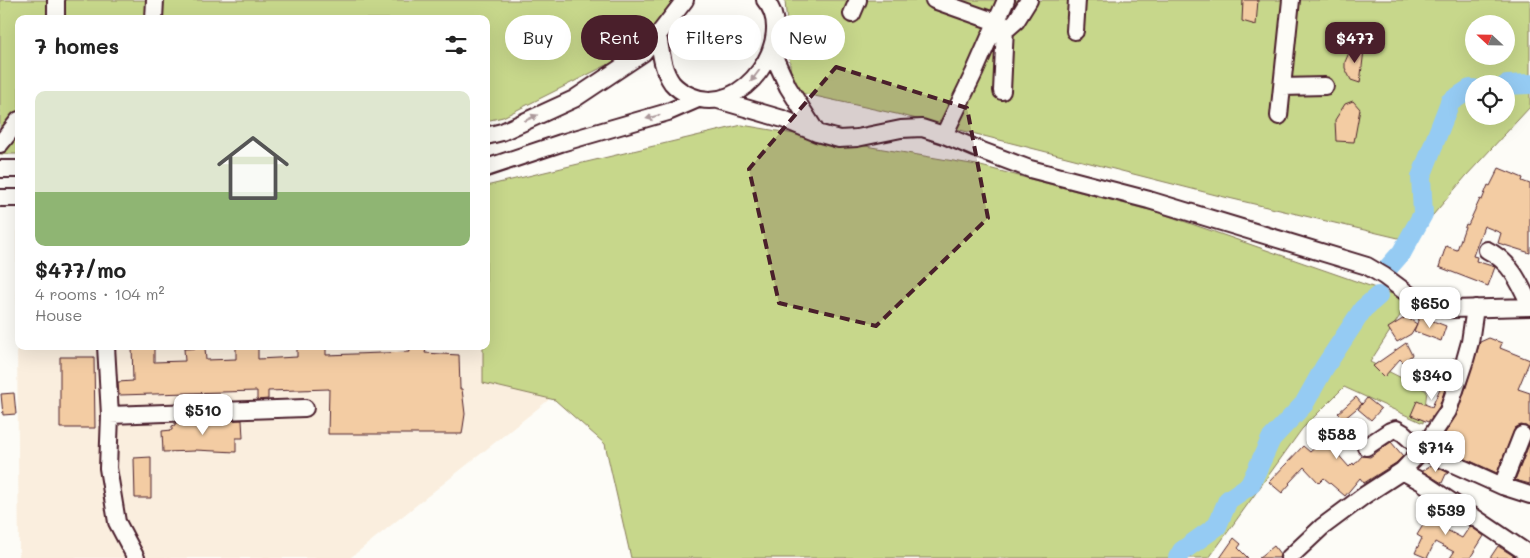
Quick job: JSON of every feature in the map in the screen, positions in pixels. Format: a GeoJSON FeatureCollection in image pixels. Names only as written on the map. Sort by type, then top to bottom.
{"type":"FeatureCollection","features":[{"type":"Feature","properties":{"kind":"street"},"geometry":{"type":"LineString","coordinates":[[56,0],[56,15]]}},
{"type":"Feature","properties":{"kind":"street"},"geometry":{"type":"LineString","coordinates":[[154,0],[154,15]]}},
{"type":"Feature","properties":{"kind":"street"},"geometry":{"type":"LineString","coordinates":[[685,0],[658,36],[667,74],[674,85],[683,92],[698,99],[718,100],[839,139],[919,128],[944,135],[1030,169],[1149,200],[1367,266],[1411,296],[1430,305],[1451,309],[1530,306],[1514,272],[1497,255],[1487,250]]}},
{"type":"Feature","properties":{"kind":"street"},"geometry":{"type":"LineString","coordinates":[[765,0],[770,6],[772,15]]}},
{"type":"Feature","properties":{"kind":"street"},"geometry":{"type":"LineString","coordinates":[[934,0],[1011,27],[1029,0]]}},
{"type":"Feature","properties":{"kind":"street"},"geometry":{"type":"LineString","coordinates":[[1002,91],[1001,25],[1006,0]]}},
{"type":"Feature","properties":{"kind":"street"},"geometry":{"type":"LineString","coordinates":[[1075,31],[1077,0]]}},
{"type":"Feature","properties":{"kind":"street"},"geometry":{"type":"LineString","coordinates":[[1279,116],[1291,0]]}},
{"type":"Feature","properties":{"kind":"street"},"geometry":{"type":"LineString","coordinates":[[944,135],[974,73],[1001,25]]}},
{"type":"Feature","properties":{"kind":"street"},"geometry":{"type":"LineString","coordinates":[[718,100],[733,95],[751,83],[764,65],[771,50]]}},
{"type":"Feature","properties":{"kind":"street"},"geometry":{"type":"LineString","coordinates":[[490,135],[502,132],[574,99],[632,60]]}},
{"type":"Feature","properties":{"kind":"street"},"geometry":{"type":"LineString","coordinates":[[776,60],[788,87],[817,133]]}},
{"type":"Feature","properties":{"kind":"street"},"geometry":{"type":"LineString","coordinates":[[1282,88],[1325,86]]}},
{"type":"Feature","properties":{"kind":"street"},"geometry":{"type":"LineString","coordinates":[[490,167],[561,143],[668,112],[698,99]]}},
{"type":"Feature","properties":{"kind":"street"},"geometry":{"type":"LineString","coordinates":[[0,144],[15,125]]}},
{"type":"Feature","properties":{"kind":"street"},"geometry":{"type":"LineString","coordinates":[[0,168],[15,169]]}},
{"type":"Feature","properties":{"kind":"street"},"geometry":{"type":"LineString","coordinates":[[0,198],[15,198]]}},
{"type":"Feature","properties":{"kind":"street"},"geometry":{"type":"LineString","coordinates":[[1289,558],[1322,527],[1365,495],[1402,471],[1422,450],[1448,411],[1470,342],[1475,308]]}},
{"type":"Feature","properties":{"kind":"street"},"geometry":{"type":"LineString","coordinates":[[106,350],[110,415],[108,468],[117,522],[136,558]]}},
{"type":"Feature","properties":{"kind":"street"},"geometry":{"type":"LineString","coordinates":[[110,415],[305,408]]}},
{"type":"Feature","properties":{"kind":"street"},"geometry":{"type":"LineString","coordinates":[[1366,447],[1396,429],[1422,450],[1502,486],[1530,495]]}},
{"type":"Feature","properties":{"kind":"street"},"geometry":{"type":"LineString","coordinates":[[1502,486],[1522,434]]}},
{"type":"Feature","properties":{"kind":"street"},"geometry":{"type":"LineString","coordinates":[[1402,471],[1422,482],[1530,555]]}},
{"type":"Feature","properties":{"kind":"highlighted area"},"geometry":{"type":"Polygon","coordinates":[[[836,67],[967,108],[988,218],[876,326],[779,303],[749,169],[836,67]]]}},
{"type":"Feature","properties":{"kind":"shaded area"},"geometry":{"type":"Polygon","coordinates":[[[625,339],[350,558],[19,558],[17,350],[490,350],[490,346],[625,339]]]}},
{"type":"Feature","properties":{"kind":"green space"},"geometry":{"type":"Polygon","coordinates":[[[0,0],[673,0],[658,20],[658,15],[581,15],[581,60],[617,60],[503,117],[490,120],[490,15],[15,15],[15,154],[0,154],[0,0]]]}},
{"type":"Feature","properties":{"kind":"green space"},"geometry":{"type":"Polygon","coordinates":[[[785,0],[1530,0],[1530,107],[1515,123],[1515,75],[1465,75],[1465,125],[1513,125],[1466,176],[1411,241],[1216,195],[901,115],[792,91],[790,60],[845,60],[845,15],[786,15],[785,0]]]}},
{"type":"Feature","properties":{"kind":"green space"},"geometry":{"type":"Polygon","coordinates":[[[742,125],[977,165],[1160,213],[1410,300],[1370,362],[1427,391],[1423,423],[1344,387],[1302,429],[1209,558],[631,558],[605,444],[555,400],[483,383],[483,350],[490,350],[490,185],[742,125]]]}},
{"type":"Feature","properties":{"kind":"building"},"geometry":{"type":"Polygon","coordinates":[[[1243,0],[1258,0],[1256,25],[1242,21],[1243,0]]]}},
{"type":"Feature","properties":{"kind":"building"},"geometry":{"type":"Polygon","coordinates":[[[1351,48],[1364,50],[1360,83],[1351,80],[1345,68],[1345,62],[1351,48]]]}},
{"type":"Feature","properties":{"kind":"building"},"geometry":{"type":"Polygon","coordinates":[[[1353,101],[1360,109],[1354,142],[1336,141],[1335,120],[1345,104],[1353,101]]]}},
{"type":"Feature","properties":{"kind":"building"},"geometry":{"type":"Polygon","coordinates":[[[1499,168],[1523,178],[1522,181],[1530,184],[1530,253],[1498,243],[1501,233],[1484,226],[1473,256],[1477,257],[1476,261],[1495,267],[1488,286],[1439,267],[1446,246],[1457,250],[1466,224],[1468,225],[1480,199],[1482,200],[1488,185],[1490,186],[1499,168]]]}},
{"type":"Feature","properties":{"kind":"building"},"geometry":{"type":"Polygon","coordinates":[[[1420,316],[1446,326],[1441,341],[1414,331],[1420,316]]]}},
{"type":"Feature","properties":{"kind":"building"},"geometry":{"type":"Polygon","coordinates":[[[1406,317],[1417,324],[1411,334],[1397,342],[1388,328],[1406,317]]]}},
{"type":"Feature","properties":{"kind":"building"},"geometry":{"type":"Polygon","coordinates":[[[1489,338],[1502,343],[1500,348],[1530,360],[1518,389],[1530,393],[1530,429],[1521,425],[1515,428],[1497,473],[1437,446],[1457,414],[1480,342],[1489,338]]]}},
{"type":"Feature","properties":{"kind":"building"},"geometry":{"type":"Polygon","coordinates":[[[1406,343],[1412,355],[1403,362],[1400,359],[1384,377],[1373,366],[1406,343]]]}},
{"type":"Feature","properties":{"kind":"building"},"geometry":{"type":"Polygon","coordinates":[[[132,350],[154,350],[154,362],[185,361],[184,350],[205,350],[206,360],[236,359],[236,350],[258,350],[258,359],[297,357],[297,350],[326,350],[326,355],[426,350],[425,353],[459,355],[460,389],[462,389],[465,414],[462,434],[328,434],[329,389],[268,391],[268,399],[257,400],[257,391],[119,395],[118,382],[133,381],[132,350]]]}},
{"type":"Feature","properties":{"kind":"building"},"geometry":{"type":"Polygon","coordinates":[[[60,357],[94,357],[95,428],[60,428],[60,357]]]}},
{"type":"Feature","properties":{"kind":"building"},"geometry":{"type":"Polygon","coordinates":[[[1453,358],[1455,359],[1439,407],[1428,422],[1411,415],[1417,401],[1432,407],[1453,358]]]}},
{"type":"Feature","properties":{"kind":"building"},"geometry":{"type":"Polygon","coordinates":[[[14,393],[16,414],[3,415],[1,394],[14,393]]]}},
{"type":"Feature","properties":{"kind":"building"},"geometry":{"type":"Polygon","coordinates":[[[1356,397],[1362,404],[1344,419],[1356,430],[1335,451],[1349,467],[1353,463],[1354,465],[1362,456],[1370,457],[1391,442],[1403,456],[1396,463],[1364,483],[1360,478],[1345,496],[1324,478],[1319,483],[1304,467],[1282,493],[1269,482],[1303,446],[1310,452],[1326,438],[1343,418],[1338,413],[1356,397]]]}},
{"type":"Feature","properties":{"kind":"building"},"geometry":{"type":"Polygon","coordinates":[[[1367,398],[1381,409],[1371,420],[1358,409],[1367,398]]]}},
{"type":"Feature","properties":{"kind":"building"},"geometry":{"type":"Polygon","coordinates":[[[242,420],[243,438],[236,438],[236,452],[195,450],[163,452],[162,431],[172,430],[172,426],[175,423],[242,420]]]}},
{"type":"Feature","properties":{"kind":"building"},"geometry":{"type":"Polygon","coordinates":[[[1530,442],[1530,484],[1515,480],[1530,442]]]}},
{"type":"Feature","properties":{"kind":"building"},"geometry":{"type":"Polygon","coordinates":[[[151,457],[151,498],[135,498],[134,458],[151,457]]]}},
{"type":"Feature","properties":{"kind":"building"},"geometry":{"type":"Polygon","coordinates":[[[1432,465],[1449,473],[1446,474],[1442,483],[1422,471],[1432,465]]]}},
{"type":"Feature","properties":{"kind":"building"},"geometry":{"type":"Polygon","coordinates":[[[1436,504],[1452,514],[1443,528],[1462,538],[1470,526],[1484,536],[1470,558],[1450,558],[1454,552],[1435,542],[1427,558],[1415,553],[1422,538],[1417,535],[1436,504]]]}},
{"type":"Feature","properties":{"kind":"building"},"geometry":{"type":"Polygon","coordinates":[[[1234,538],[1241,544],[1238,548],[1248,558],[1220,558],[1234,538]]]}},
{"type":"Feature","properties":{"kind":"building"},"geometry":{"type":"Polygon","coordinates":[[[1274,546],[1280,554],[1279,558],[1259,558],[1274,546]]]}},
{"type":"Feature","properties":{"kind":"building"},"geometry":{"type":"Polygon","coordinates":[[[1498,546],[1517,558],[1490,558],[1498,546]]]}},
{"type":"Feature","properties":{"kind":"waterway"},"geometry":{"type":"LineString","coordinates":[[1515,85],[1530,84]]}},
{"type":"Feature","properties":{"kind":"waterway"},"geometry":{"type":"LineString","coordinates":[[1388,268],[1402,252],[1423,214],[1421,177],[1450,102],[1465,92]]}},
{"type":"Feature","properties":{"kind":"waterway"},"geometry":{"type":"LineString","coordinates":[[1178,558],[1182,551],[1217,526],[1228,500],[1250,485],[1271,439],[1304,404],[1324,368],[1363,309],[1378,296]]}}]}
